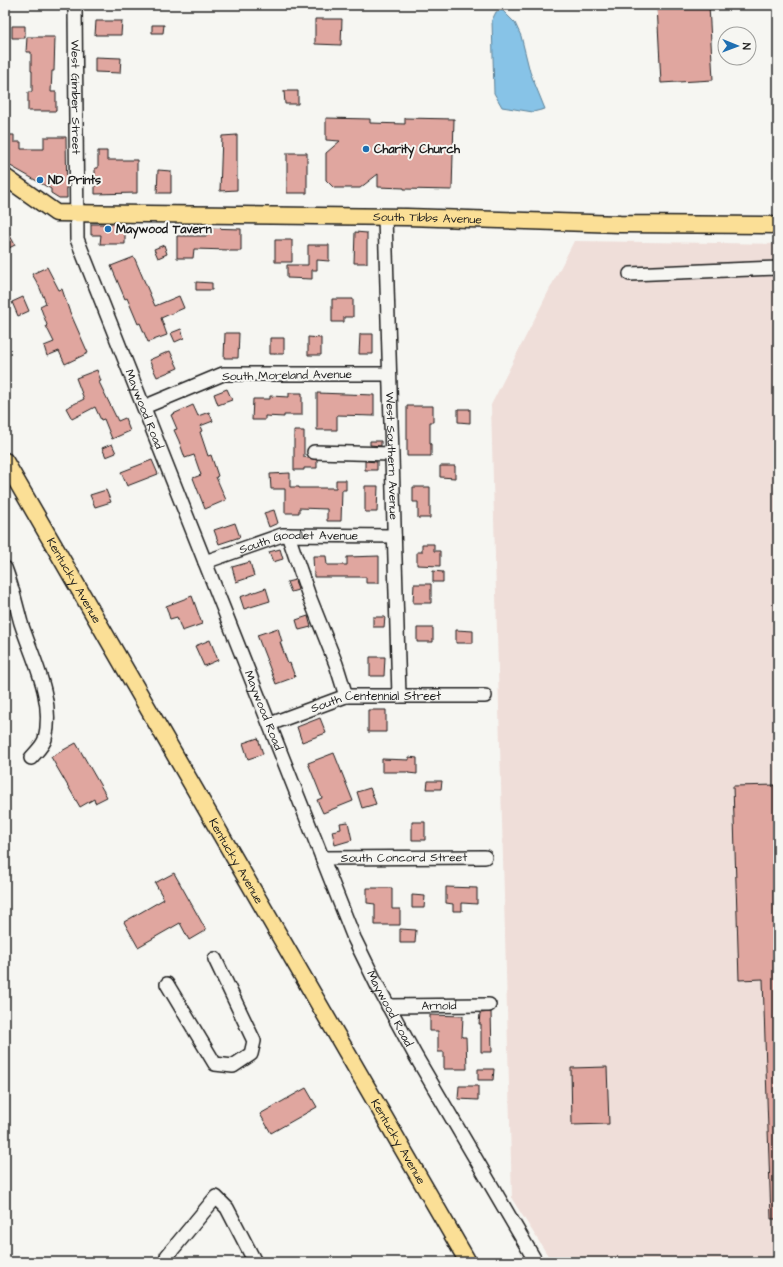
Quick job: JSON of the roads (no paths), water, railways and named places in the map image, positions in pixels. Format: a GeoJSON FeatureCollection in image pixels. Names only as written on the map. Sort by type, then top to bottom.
{"type":"FeatureCollection","features":[{"type":"Feature","properties":{"kind":"main road"},"geometry":{"type":"LineString","coordinates":[[5,177],[56,213],[78,213]]}},
{"type":"Feature","properties":{"kind":"main road","name":"South Tibbs Avenue"},"geometry":{"type":"LineString","coordinates":[[78,213],[385,217],[620,224],[778,225]]}},
{"type":"Feature","properties":{"kind":"main road","name":"Kentucky Avenue"},"geometry":{"type":"LineString","coordinates":[[5,461],[468,1262]]}},
{"type":"Feature","properties":{"kind":"street","name":"West Gimber Street"},"geometry":{"type":"LineString","coordinates":[[75,5],[78,213]]}},
{"type":"Feature","properties":{"kind":"street","name":"Maywood Road"},"geometry":{"type":"LineString","coordinates":[[78,213],[77,239],[357,944],[388,1006],[415,1055],[536,1262]]}},
{"type":"Feature","properties":{"kind":"street","name":"West Southern Avenue"},"geometry":{"type":"LineString","coordinates":[[385,217],[399,696]]}},
{"type":"Feature","properties":{"kind":"street"},"geometry":{"type":"LineString","coordinates":[[630,274],[778,268]]}},
{"type":"Feature","properties":{"kind":"street","name":"South Moreland Avenue"},"geometry":{"type":"LineString","coordinates":[[144,407],[223,374],[389,374]]}},
{"type":"Feature","properties":{"kind":"street"},"geometry":{"type":"LineString","coordinates":[[314,452],[392,454]]}},
{"type":"Feature","properties":{"kind":"street","name":"South Goodlet Avenue"},"geometry":{"type":"LineString","coordinates":[[206,562],[282,535],[394,536]]}},
{"type":"Feature","properties":{"kind":"street"},"geometry":{"type":"LineString","coordinates":[[288,535],[309,596],[336,664],[346,696]]}},
{"type":"Feature","properties":{"kind":"street"},"geometry":{"type":"LineString","coordinates":[[5,568],[10,579],[29,647],[40,675],[47,701],[48,721],[45,740],[31,758]]}},
{"type":"Feature","properties":{"kind":"street","name":"South Centennial Street"},"geometry":{"type":"LineString","coordinates":[[270,724],[346,696],[485,696]]}},
{"type":"Feature","properties":{"kind":"street","name":"South Concord Street"},"geometry":{"type":"LineString","coordinates":[[322,858],[485,857]]}},
{"type":"Feature","properties":{"kind":"street"},"geometry":{"type":"LineString","coordinates":[[167,984],[215,1064],[233,1066],[251,1054],[254,1041],[215,959]]}},
{"type":"Feature","properties":{"kind":"street","name":"Arnold"},"geometry":{"type":"LineString","coordinates":[[388,1006],[489,1005]]}},
{"type":"Feature","properties":{"kind":"street"},"geometry":{"type":"LineString","coordinates":[[166,1256],[216,1197],[227,1208],[255,1262]]}},
{"type":"Feature","properties":{"kind":"water"},"geometry":{"type":"Polygon","coordinates":[[[502,10],[515,23],[521,36],[530,72],[545,109],[533,112],[502,107],[494,93],[492,20],[496,12],[502,10]]]}},
{"type":"Feature","properties":{"kind":"place","name":"Charity Church"},"geometry":{"type":"Point","coordinates":[366,149]}},
{"type":"Feature","properties":{"kind":"place","name":"ND Prints"},"geometry":{"type":"Point","coordinates":[40,180]}},
{"type":"Feature","properties":{"kind":"place","name":"Maywood Tavern"},"geometry":{"type":"Point","coordinates":[108,229]}}]}
